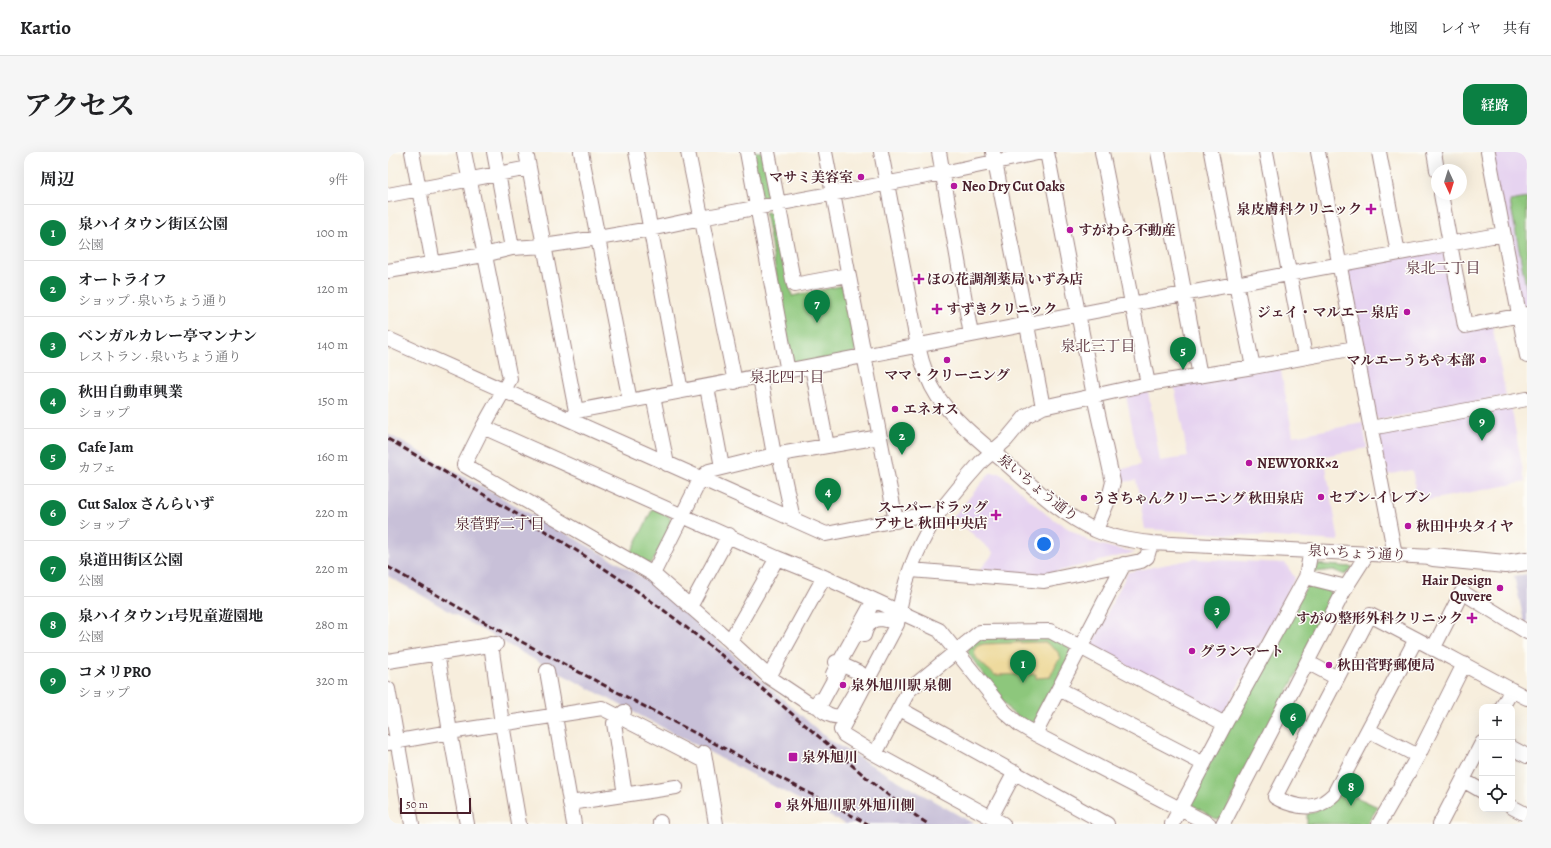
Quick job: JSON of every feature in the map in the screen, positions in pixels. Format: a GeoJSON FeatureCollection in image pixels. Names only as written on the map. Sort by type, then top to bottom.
{"type":"FeatureCollection","features":[{"type":"Feature","properties":{"kind":"main road","name":"泉いちょう通り"},"geometry":{"type":"LineString","coordinates":[[1433,557],[1527,551]]}},
{"type":"Feature","properties":{"kind":"main road","name":"泉いちょう通り"},"geometry":{"type":"LineString","coordinates":[[1433,557],[1505,564],[1527,561]]}},
{"type":"Feature","properties":{"kind":"street"},"geometry":{"type":"LineString","coordinates":[[412,152],[433,263]]}},
{"type":"Feature","properties":{"kind":"street"},"geometry":{"type":"LineString","coordinates":[[464,152],[510,379],[464,465],[653,574],[730,641],[768,677],[841,721]]}},
{"type":"Feature","properties":{"kind":"street"},"geometry":{"type":"LineString","coordinates":[[494,152],[512,248]]}},
{"type":"Feature","properties":{"kind":"street"},"geometry":{"type":"LineString","coordinates":[[526,152],[573,415]]}},
{"type":"Feature","properties":{"kind":"street"},"geometry":{"type":"LineString","coordinates":[[581,152],[630,401]]}},
{"type":"Feature","properties":{"kind":"street"},"geometry":{"type":"LineString","coordinates":[[636,152],[680,391]]}},
{"type":"Feature","properties":{"kind":"street"},"geometry":{"type":"LineString","coordinates":[[688,152],[735,382]]}},
{"type":"Feature","properties":{"kind":"street"},"geometry":{"type":"LineString","coordinates":[[747,152],[788,372]]}},
{"type":"Feature","properties":{"kind":"street"},"geometry":{"type":"LineString","coordinates":[[768,152],[794,285],[848,275]]}},
{"type":"Feature","properties":{"kind":"street"},"geometry":{"type":"LineString","coordinates":[[825,152],[896,521]]}},
{"type":"Feature","properties":{"kind":"street","name":"泉いちょう通り"},"geometry":{"type":"LineString","coordinates":[[881,152],[918,346],[922,363],[937,396],[947,409],[980,442],[1067,514],[1096,530],[1129,540],[1151,543],[1433,557]]}},
{"type":"Feature","properties":{"kind":"street"},"geometry":{"type":"LineString","coordinates":[[939,152],[971,335]]}},
{"type":"Feature","properties":{"kind":"street"},"geometry":{"type":"LineString","coordinates":[[388,271],[484,255],[512,248],[544,246],[650,229],[757,207],[942,173],[993,157],[1042,152]]}},
{"type":"Feature","properties":{"kind":"street"},"geometry":{"type":"LineString","coordinates":[[1047,152],[1094,396],[1113,482],[1109,498],[1096,530]]}},
{"type":"Feature","properties":{"kind":"street"},"geometry":{"type":"LineString","coordinates":[[1102,152],[1148,384]]}},
{"type":"Feature","properties":{"kind":"street"},"geometry":{"type":"LineString","coordinates":[[1158,152],[1200,376]]}},
{"type":"Feature","properties":{"kind":"street"},"geometry":{"type":"LineString","coordinates":[[1212,152],[1253,367]]}},
{"type":"Feature","properties":{"kind":"street"},"geometry":{"type":"LineString","coordinates":[[1266,152],[1305,356]]}},
{"type":"Feature","properties":{"kind":"street"},"geometry":{"type":"LineString","coordinates":[[1318,152],[1395,555]]}},
{"type":"Feature","properties":{"kind":"street"},"geometry":{"type":"LineString","coordinates":[[1379,152],[1398,253]]}},
{"type":"Feature","properties":{"kind":"street"},"geometry":{"type":"LineString","coordinates":[[1434,152],[1436,164]]}},
{"type":"Feature","properties":{"kind":"street"},"geometry":{"type":"LineString","coordinates":[[1488,152],[1503,234],[1523,315],[1527,356]]}},
{"type":"Feature","properties":{"kind":"street"},"geometry":{"type":"LineString","coordinates":[[993,157],[1043,407]]}},
{"type":"Feature","properties":{"kind":"street"},"geometry":{"type":"LineString","coordinates":[[388,195],[529,168]]}},
{"type":"Feature","properties":{"kind":"street"},"geometry":{"type":"LineString","coordinates":[[1443,200],[1465,326],[1523,315]]}},
{"type":"Feature","properties":{"kind":"street"},"geometry":{"type":"LineString","coordinates":[[573,415],[654,396],[788,372],[1026,324],[1503,234]]}},
{"type":"Feature","properties":{"kind":"street"},"geometry":{"type":"LineString","coordinates":[[388,339],[504,390],[573,415],[667,464],[826,534],[922,515],[937,515]]}},
{"type":"Feature","properties":{"kind":"street"},"geometry":{"type":"LineString","coordinates":[[841,721],[896,619],[911,570],[926,532],[937,515],[967,478],[982,461],[1006,440],[1026,416],[1043,407],[1148,384],[1253,367],[1305,356],[1355,348]]}},
{"type":"Feature","properties":{"kind":"street"},"geometry":{"type":"LineString","coordinates":[[812,367],[827,446]]}},
{"type":"Feature","properties":{"kind":"street"},"geometry":{"type":"LineString","coordinates":[[760,377],[793,519]]}},
{"type":"Feature","properties":{"kind":"street"},"geometry":{"type":"LineString","coordinates":[[707,387],[722,467]]}},
{"type":"Feature","properties":{"kind":"street"},"geometry":{"type":"LineString","coordinates":[[654,396],[667,464]]}},
{"type":"Feature","properties":{"kind":"street"},"geometry":{"type":"LineString","coordinates":[[1371,428],[1527,399]]}},
{"type":"Feature","properties":{"kind":"street"},"geometry":{"type":"LineString","coordinates":[[483,427],[872,599],[896,619]]}},
{"type":"Feature","properties":{"kind":"street"},"geometry":{"type":"LineString","coordinates":[[653,574],[701,478],[709,470],[777,454],[880,436]]}},
{"type":"Feature","properties":{"kind":"street"},"geometry":{"type":"LineString","coordinates":[[690,606],[729,535]]}},
{"type":"Feature","properties":{"kind":"street"},"geometry":{"type":"LineString","coordinates":[[911,570],[1044,581],[1141,561],[1147,557],[1151,543]]}},
{"type":"Feature","properties":{"kind":"street"},"geometry":{"type":"LineString","coordinates":[[1172,824],[1306,577],[1311,550]]}},
{"type":"Feature","properties":{"kind":"street"},"geometry":{"type":"LineString","coordinates":[[1223,824],[1346,587],[1367,554]]}},
{"type":"Feature","properties":{"kind":"street"},"geometry":{"type":"LineString","coordinates":[[730,641],[777,558]]}},
{"type":"Feature","properties":{"kind":"street"},"geometry":{"type":"LineString","coordinates":[[1035,734],[1124,564]]}},
{"type":"Feature","properties":{"kind":"street"},"geometry":{"type":"LineString","coordinates":[[768,677],[824,577]]}},
{"type":"Feature","properties":{"kind":"street"},"geometry":{"type":"LineString","coordinates":[[1306,577],[1346,587]]}},
{"type":"Feature","properties":{"kind":"street"},"geometry":{"type":"LineString","coordinates":[[1433,649],[1462,592],[1527,632]]}},
{"type":"Feature","properties":{"kind":"street"},"geometry":{"type":"LineString","coordinates":[[816,706],[840,665],[872,599]]}},
{"type":"Feature","properties":{"kind":"street"},"geometry":{"type":"LineString","coordinates":[[1416,639],[1334,794],[1324,802],[1311,806],[1298,806],[1285,803],[1275,797],[1370,615],[1416,639],[1433,649],[1527,698]]}},
{"type":"Feature","properties":{"kind":"street"},"geometry":{"type":"LineString","coordinates":[[840,665],[869,624],[877,619],[896,619],[939,630],[1005,712],[1020,725],[1209,824]]}},
{"type":"Feature","properties":{"kind":"street"},"geometry":{"type":"LineString","coordinates":[[896,619],[860,677],[852,697],[842,714],[841,730],[844,736],[997,821],[1015,772]]}},
{"type":"Feature","properties":{"kind":"street"},"geometry":{"type":"LineString","coordinates":[[875,754],[909,690],[980,632],[1050,631],[1225,724]]}},
{"type":"Feature","properties":{"kind":"street"},"geometry":{"type":"LineString","coordinates":[[388,661],[494,644],[502,724],[519,824]]}},
{"type":"Feature","properties":{"kind":"street"},"geometry":{"type":"LineString","coordinates":[[437,653],[450,732],[468,824]]}},
{"type":"Feature","properties":{"kind":"street"},"geometry":{"type":"LineString","coordinates":[[1307,662],[1337,678]]}},
{"type":"Feature","properties":{"kind":"street"},"geometry":{"type":"LineString","coordinates":[[1379,824],[1418,756],[1464,664]]}},
{"type":"Feature","properties":{"kind":"street"},"geometry":{"type":"LineString","coordinates":[[840,665],[860,677]]}},
{"type":"Feature","properties":{"kind":"street"},"geometry":{"type":"LineString","coordinates":[[547,671],[574,824]]}},
{"type":"Feature","properties":{"kind":"street"},"geometry":{"type":"LineString","coordinates":[[388,689],[393,743],[412,824]]}},
{"type":"Feature","properties":{"kind":"street"},"geometry":{"type":"LineString","coordinates":[[1059,689],[1204,764]]}},
{"type":"Feature","properties":{"kind":"street"},"geometry":{"type":"LineString","coordinates":[[1504,704],[1512,690]]}},
{"type":"Feature","properties":{"kind":"street"},"geometry":{"type":"LineString","coordinates":[[393,743],[450,732],[602,708],[622,715],[704,757],[716,824]]}},
{"type":"Feature","properties":{"kind":"street"},"geometry":{"type":"LineString","coordinates":[[900,709],[1107,824]]}},
{"type":"Feature","properties":{"kind":"street"},"geometry":{"type":"LineString","coordinates":[[622,715],[614,723],[625,795]]}},
{"type":"Feature","properties":{"kind":"street"},"geometry":{"type":"LineString","coordinates":[[1368,730],[1418,756]]}},
{"type":"Feature","properties":{"kind":"street"},"geometry":{"type":"LineString","coordinates":[[1440,824],[1479,749]]}},
{"type":"Feature","properties":{"kind":"street"},"geometry":{"type":"LineString","coordinates":[[1515,750],[1527,756]]}},
{"type":"Feature","properties":{"kind":"street"},"geometry":{"type":"LineString","coordinates":[[1462,780],[1479,789]]}},
{"type":"Feature","properties":{"kind":"street"},"geometry":{"type":"LineString","coordinates":[[570,803],[676,787]]}},
{"type":"Feature","properties":{"kind":"street"},"geometry":{"type":"LineString","coordinates":[[1515,809],[1527,815]]}},
{"type":"Feature","properties":{"kind":"shaded area"},"geometry":{"type":"Polygon","coordinates":[[[1488,152],[1527,152],[1527,314],[1519,315],[1488,152]]]}},
{"type":"Feature","properties":{"kind":"shaded area"},"geometry":{"type":"Polygon","coordinates":[[[1442,249],[1447,253],[1462,330],[1492,325],[1506,396],[1379,420],[1375,416],[1347,275],[1351,267],[1442,249]]]}},
{"type":"Feature","properties":{"kind":"shaded area"},"geometry":{"type":"Polygon","coordinates":[[[1280,366],[1293,436],[1363,423],[1367,448],[1324,456],[1339,541],[1145,529],[1136,480],[1117,483],[1114,471],[1140,465],[1126,396],[1148,391],[1160,461],[1188,457],[1174,385],[1280,366]]]}},
{"type":"Feature","properties":{"kind":"shaded area"},"geometry":{"type":"Polygon","coordinates":[[[1511,406],[1525,482],[1418,502],[1412,470],[1385,475],[1378,437],[1383,431],[1511,406]]]}},
{"type":"Feature","properties":{"kind":"shaded area"},"geometry":{"type":"Polygon","coordinates":[[[388,434],[615,561],[656,586],[829,740],[974,824],[845,824],[524,654],[388,576],[388,434]]]}},
{"type":"Feature","properties":{"kind":"shaded area"},"geometry":{"type":"Polygon","coordinates":[[[990,473],[1000,473],[1047,515],[1088,541],[1113,548],[1136,552],[1039,576],[979,571],[994,553],[953,517],[990,473]]]}},
{"type":"Feature","properties":{"kind":"shaded area"},"geometry":{"type":"Polygon","coordinates":[[[1194,559],[1285,563],[1295,578],[1222,716],[1090,646],[1128,572],[1194,559]]]}},
{"type":"Feature","properties":{"kind":"shaded area"},"geometry":{"type":"Polygon","coordinates":[[[1527,574],[1527,623],[1524,621],[1514,576],[1527,574]]]}},
{"type":"Feature","properties":{"kind":"green space"},"geometry":{"type":"Polygon","coordinates":[[[750,152],[763,152],[772,198],[762,202],[750,152]]]}},
{"type":"Feature","properties":{"kind":"green space"},"geometry":{"type":"Polygon","coordinates":[[[1527,198],[1527,292],[1510,201],[1527,198]]]}},
{"type":"Feature","properties":{"kind":"green space"},"geometry":{"type":"Polygon","coordinates":[[[765,212],[775,213],[792,296],[845,285],[857,348],[854,354],[793,365],[765,212]]]}},
{"type":"Feature","properties":{"kind":"green space"},"geometry":{"type":"Polygon","coordinates":[[[653,508],[669,516],[672,524],[652,563],[645,564],[630,555],[653,508]]]}},
{"type":"Feature","properties":{"kind":"green space"},"geometry":{"type":"Polygon","coordinates":[[[1314,564],[1353,567],[1345,575],[1333,570],[1315,572],[1312,570],[1314,564]]]}},
{"type":"Feature","properties":{"kind":"green space"},"geometry":{"type":"Polygon","coordinates":[[[1312,585],[1327,589],[1333,597],[1333,603],[1223,817],[1216,819],[1192,805],[1190,799],[1306,587],[1312,585]]]}},
{"type":"Feature","properties":{"kind":"green space"},"geometry":{"type":"Polygon","coordinates":[[[1051,637],[1069,647],[1071,654],[1037,720],[1029,724],[1010,711],[968,653],[969,645],[980,638],[1051,637]]]}},
{"type":"Feature","properties":{"kind":"green space"},"geometry":{"type":"Polygon","coordinates":[[[1341,790],[1378,807],[1367,824],[1307,824],[1307,814],[1315,812],[1341,790]]]}},
{"type":"Feature","properties":{"kind":"sand"},"geometry":{"type":"Polygon","coordinates":[[[1045,642],[1057,651],[1061,658],[1057,662],[1050,677],[1036,678],[1036,674],[995,675],[978,659],[974,650],[977,646],[984,644],[1045,642]]]}},
{"type":"Feature","properties":{"kind":"railway"},"geometry":{"type":"LineString","coordinates":[[388,439],[544,530],[582,554],[656,605],[745,674],[878,787],[928,824]]}},
{"type":"Feature","properties":{"kind":"railway"},"geometry":{"type":"LineString","coordinates":[[388,567],[484,622],[868,824]]}},
{"type":"Feature","properties":{"kind":"place","name":"マサミ美容室"},"geometry":{"type":"Point","coordinates":[861,177]}},
{"type":"Feature","properties":{"kind":"place","name":"Neo Dry Cut Oaks"},"geometry":{"type":"Point","coordinates":[954,186]}},
{"type":"Feature","properties":{"kind":"place","name":"泉皮膚科クリニック"},"geometry":{"type":"Point","coordinates":[1371,209]}},
{"type":"Feature","properties":{"kind":"place","name":"すがわら不動産"},"geometry":{"type":"Point","coordinates":[1070,230]}},
{"type":"Feature","properties":{"kind":"place","name":"ほの花調剤薬局 いずみ店"},"geometry":{"type":"Point","coordinates":[919,279]}},
{"type":"Feature","properties":{"kind":"place","name":"すずきクリニック"},"geometry":{"type":"Point","coordinates":[937,309]}},
{"type":"Feature","properties":{"kind":"place","name":"ジェイ・マルエー 泉店"},"geometry":{"type":"Point","coordinates":[1407,312]}},
{"type":"Feature","properties":{"kind":"place","name":"泉道田街区公園"},"geometry":{"type":"Point","coordinates":[817,323]}},
{"type":"Feature","properties":{"kind":"place","name":"ママ・クリーニング"},"geometry":{"type":"Point","coordinates":[947,360]}},
{"type":"Feature","properties":{"kind":"place","name":"マルエーうちや 本部"},"geometry":{"type":"Point","coordinates":[1483,360]}},
{"type":"Feature","properties":{"kind":"place","name":"Cafe Jam"},"geometry":{"type":"Point","coordinates":[1183,370]}},
{"type":"Feature","properties":{"kind":"place","name":"エネオス"},"geometry":{"type":"Point","coordinates":[895,409]}},
{"type":"Feature","properties":{"kind":"place","name":"コメリPRO"},"geometry":{"type":"Point","coordinates":[1482,441]}},
{"type":"Feature","properties":{"kind":"place","name":"オートライフ"},"geometry":{"type":"Point","coordinates":[902,455]}},
{"type":"Feature","properties":{"kind":"place","name":"NEWYORK×2"},"geometry":{"type":"Point","coordinates":[1249,463]}},
{"type":"Feature","properties":{"kind":"place","name":"セブン-イレブン"},"geometry":{"type":"Point","coordinates":[1321,497]}},
{"type":"Feature","properties":{"kind":"place","name":"うさちゃんクリーニング 秋田泉店"},"geometry":{"type":"Point","coordinates":[1084,498]}},
{"type":"Feature","properties":{"kind":"place","name":"秋田自動車興業"},"geometry":{"type":"Point","coordinates":[828,511]}},
{"type":"Feature","properties":{"kind":"place","name":"スーパードラッグ アサヒ 秋田中央店"},"geometry":{"type":"Point","coordinates":[996,515]}},
{"type":"Feature","properties":{"kind":"place","name":"秋田中央タイヤ"},"geometry":{"type":"Point","coordinates":[1408,526]}},
{"type":"Feature","properties":{"kind":"place","name":"Hair Design Quvere"},"geometry":{"type":"Point","coordinates":[1500,588]}},
{"type":"Feature","properties":{"kind":"place","name":"すがの整形外科クリニック"},"geometry":{"type":"Point","coordinates":[1472,618]}},
{"type":"Feature","properties":{"kind":"place","name":"ベンガルカレー亭マンナン"},"geometry":{"type":"Point","coordinates":[1217,629]}},
{"type":"Feature","properties":{"kind":"place","name":"グランマート"},"geometry":{"type":"Point","coordinates":[1192,651]}},
{"type":"Feature","properties":{"kind":"place","name":"秋田菅野郵便局"},"geometry":{"type":"Point","coordinates":[1329,665]}},
{"type":"Feature","properties":{"kind":"place","name":"泉ハイタウン街区公園"},"geometry":{"type":"Point","coordinates":[1023,683]}},
{"type":"Feature","properties":{"kind":"place","name":"泉外旭川駅 泉側"},"geometry":{"type":"Point","coordinates":[843,685]}},
{"type":"Feature","properties":{"kind":"place","name":"Cut Salox さんらいず"},"geometry":{"type":"Point","coordinates":[1293,736]}},
{"type":"Feature","properties":{"kind":"place","name":"泉外旭川"},"geometry":{"type":"Point","coordinates":[793,757]}},
{"type":"Feature","properties":{"kind":"place","name":"泉外旭川駅 外旭川側"},"geometry":{"type":"Point","coordinates":[778,805]}},
{"type":"Feature","properties":{"kind":"place","name":"泉ハイタウン1号児童遊園地"},"geometry":{"type":"Point","coordinates":[1351,806]}},
{"type":"Feature","properties":{"kind":"district","name":"泉北二丁目"},"geometry":{"type":"Point","coordinates":[1443,268]}},
{"type":"Feature","properties":{"kind":"district","name":"泉北三丁目"},"geometry":{"type":"Point","coordinates":[1098,346]}},
{"type":"Feature","properties":{"kind":"district","name":"泉北四丁目"},"geometry":{"type":"Point","coordinates":[787,377]}},
{"type":"Feature","properties":{"kind":"district","name":"泉菅野二丁目"},"geometry":{"type":"Point","coordinates":[500,524]}}]}
